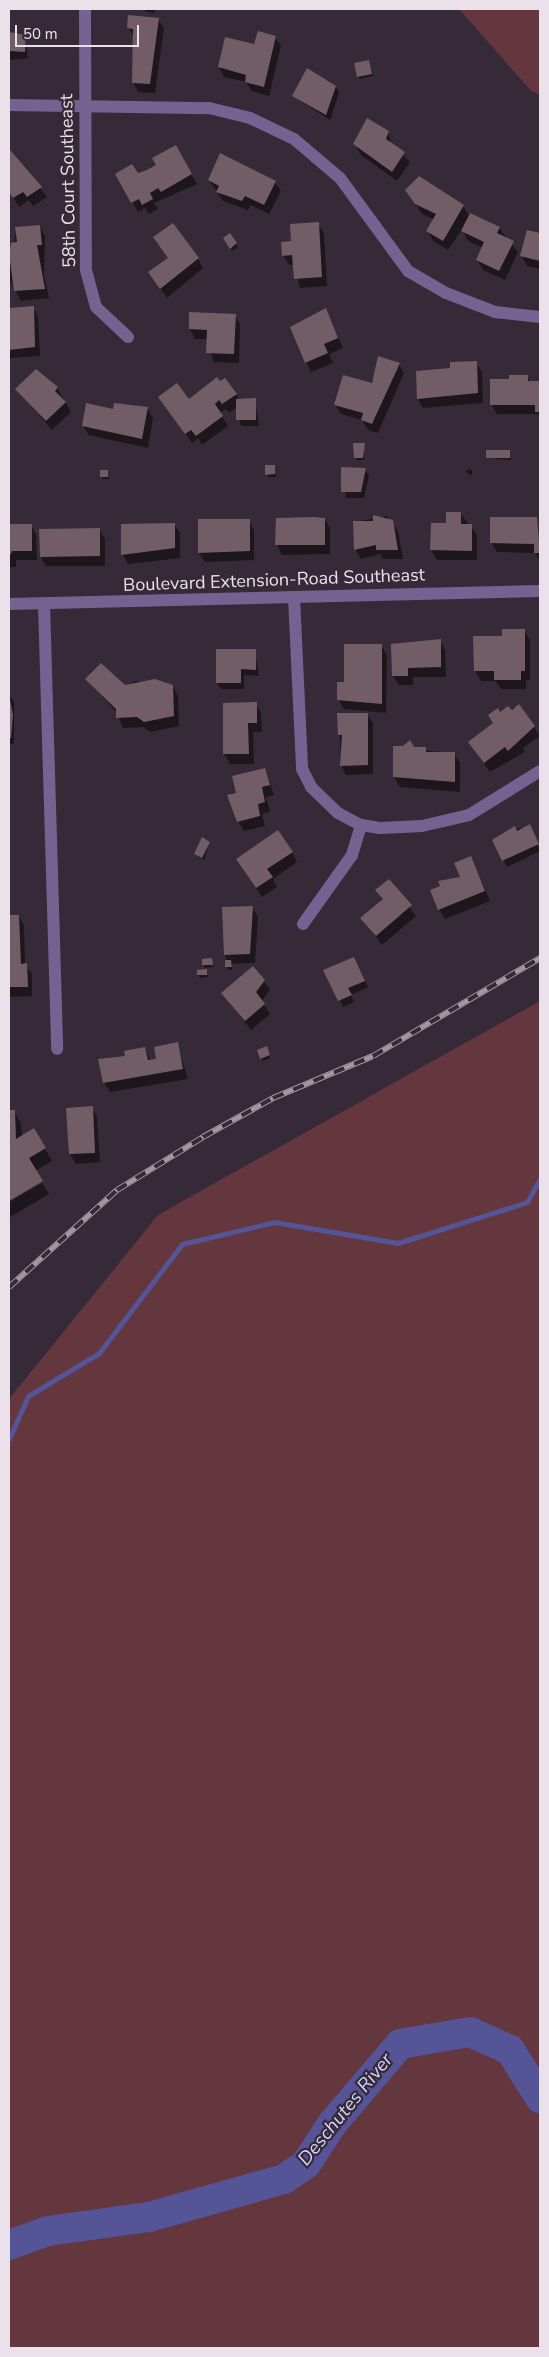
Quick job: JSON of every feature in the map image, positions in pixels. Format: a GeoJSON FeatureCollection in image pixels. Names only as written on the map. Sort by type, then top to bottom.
{"type":"FeatureCollection","features":[{"type":"Feature","properties":{"kind":"street","name":"58th Court Southeast"},"geometry":{"type":"LineString","coordinates":[[85,9],[89,289],[96,307],[128,337]]}},
{"type":"Feature","properties":{"kind":"street"},"geometry":{"type":"LineString","coordinates":[[9,105],[85,104],[209,108],[250,118],[294,139],[340,178],[408,270],[446,293],[495,312],[540,317]]}},
{"type":"Feature","properties":{"kind":"street","name":"Boulevard Extension-Road Southeast"},"geometry":{"type":"LineString","coordinates":[[9,604],[540,591]]}},
{"type":"Feature","properties":{"kind":"street"},"geometry":{"type":"LineString","coordinates":[[294,597],[302,769],[311,787],[338,813],[361,825],[422,826],[470,815],[540,771]]}},
{"type":"Feature","properties":{"kind":"street"},"geometry":{"type":"LineString","coordinates":[[44,604],[57,1049]]}},
{"type":"Feature","properties":{"kind":"street"},"geometry":{"type":"LineString","coordinates":[[303,924],[352,855],[361,825]]}},
{"type":"Feature","properties":{"kind":"shaded area"},"geometry":{"type":"Polygon","coordinates":[[[459,9],[540,9],[540,95],[531,91],[459,9]]]}},
{"type":"Feature","properties":{"kind":"shaded area"},"geometry":{"type":"Polygon","coordinates":[[[540,1001],[540,2348],[9,2348],[9,1399],[158,1215],[540,1001]]]}},
{"type":"Feature","properties":{"kind":"building"},"geometry":{"type":"Polygon","coordinates":[[[128,15],[159,18],[150,84],[132,83],[133,29],[127,28],[128,15]]]}},
{"type":"Feature","properties":{"kind":"building"},"geometry":{"type":"Polygon","coordinates":[[[258,31],[276,36],[264,87],[245,82],[246,75],[218,67],[225,37],[254,44],[258,31]]]}},
{"type":"Feature","properties":{"kind":"building"},"geometry":{"type":"Polygon","coordinates":[[[9,32],[26,35],[25,52],[9,51],[9,32]]]}},
{"type":"Feature","properties":{"kind":"building"},"geometry":{"type":"Polygon","coordinates":[[[369,60],[372,74],[357,77],[354,63],[369,60]]]}},
{"type":"Feature","properties":{"kind":"building"},"geometry":{"type":"Polygon","coordinates":[[[307,68],[336,86],[326,115],[292,96],[307,68]]]}},
{"type":"Feature","properties":{"kind":"building"},"geometry":{"type":"Polygon","coordinates":[[[367,118],[389,131],[386,139],[405,152],[392,172],[353,144],[367,118]]]}},
{"type":"Feature","properties":{"kind":"building"},"geometry":{"type":"Polygon","coordinates":[[[176,145],[192,174],[161,192],[158,188],[150,193],[153,199],[142,205],[139,199],[131,203],[115,174],[132,164],[138,173],[147,170],[156,165],[152,158],[176,145]]]}},
{"type":"Feature","properties":{"kind":"building"},"geometry":{"type":"Polygon","coordinates":[[[10,150],[42,187],[27,197],[23,192],[13,198],[9,192],[10,150]]]}},
{"type":"Feature","properties":{"kind":"building"},"geometry":{"type":"Polygon","coordinates":[[[220,153],[276,181],[264,205],[245,196],[242,201],[216,192],[219,186],[208,180],[220,153]]]}},
{"type":"Feature","properties":{"kind":"building"},"geometry":{"type":"Polygon","coordinates":[[[419,176],[464,205],[443,241],[426,231],[436,214],[415,204],[405,190],[419,176]]]}},
{"type":"Feature","properties":{"kind":"building"},"geometry":{"type":"Polygon","coordinates":[[[470,213],[500,227],[497,233],[514,241],[499,271],[476,260],[484,242],[461,231],[470,213]]]}},
{"type":"Feature","properties":{"kind":"building"},"geometry":{"type":"Polygon","coordinates":[[[319,222],[322,277],[294,279],[292,255],[282,256],[281,242],[291,241],[290,224],[319,222]]]}},
{"type":"Feature","properties":{"kind":"building"},"geometry":{"type":"Polygon","coordinates":[[[173,223],[199,258],[160,289],[148,272],[168,258],[153,237],[173,223]]]}},
{"type":"Feature","properties":{"kind":"building"},"geometry":{"type":"Polygon","coordinates":[[[40,225],[42,245],[37,245],[45,289],[14,291],[9,254],[11,243],[17,242],[15,227],[40,225]]]}},
{"type":"Feature","properties":{"kind":"building"},"geometry":{"type":"Polygon","coordinates":[[[527,230],[540,233],[540,261],[520,256],[527,230]]]}},
{"type":"Feature","properties":{"kind":"building"},"geometry":{"type":"Polygon","coordinates":[[[230,233],[237,243],[230,249],[223,238],[230,233]]]}},
{"type":"Feature","properties":{"kind":"building"},"geometry":{"type":"Polygon","coordinates":[[[34,306],[35,347],[9,350],[9,308],[34,306]]]}},
{"type":"Feature","properties":{"kind":"building"},"geometry":{"type":"Polygon","coordinates":[[[326,308],[338,338],[324,344],[328,353],[305,363],[290,327],[326,308]]]}},
{"type":"Feature","properties":{"kind":"building"},"geometry":{"type":"Polygon","coordinates":[[[189,312],[236,314],[234,354],[206,353],[207,330],[189,329],[189,312]]]}},
{"type":"Feature","properties":{"kind":"building"},"geometry":{"type":"Polygon","coordinates":[[[378,356],[400,363],[372,424],[361,420],[363,413],[334,405],[343,375],[372,383],[378,356]]]}},
{"type":"Feature","properties":{"kind":"building"},"geometry":{"type":"Polygon","coordinates":[[[477,361],[478,393],[417,399],[416,371],[450,368],[450,362],[477,361]]]}},
{"type":"Feature","properties":{"kind":"building"},"geometry":{"type":"Polygon","coordinates":[[[36,369],[58,387],[55,391],[66,402],[46,421],[15,389],[36,369]]]}},
{"type":"Feature","properties":{"kind":"building"},"geometry":{"type":"Polygon","coordinates":[[[509,375],[528,375],[528,381],[540,381],[540,412],[535,412],[535,405],[490,405],[490,379],[509,379],[509,375]]]}},
{"type":"Feature","properties":{"kind":"building"},"geometry":{"type":"Polygon","coordinates":[[[217,377],[220,381],[225,378],[237,394],[222,404],[219,400],[215,404],[223,416],[196,436],[191,430],[185,434],[158,397],[177,383],[189,399],[217,377]]]}},
{"type":"Feature","properties":{"kind":"building"},"geometry":{"type":"Polygon","coordinates":[[[256,398],[256,420],[236,420],[236,399],[256,398]]]}},
{"type":"Feature","properties":{"kind":"building"},"geometry":{"type":"Polygon","coordinates":[[[86,403],[113,409],[114,403],[148,407],[142,439],[82,426],[86,403]]]}},
{"type":"Feature","properties":{"kind":"building"},"geometry":{"type":"Polygon","coordinates":[[[353,443],[365,443],[363,458],[354,458],[353,443]]]}},
{"type":"Feature","properties":{"kind":"building"},"geometry":{"type":"Polygon","coordinates":[[[486,450],[510,450],[510,458],[486,458],[486,450]]]}},
{"type":"Feature","properties":{"kind":"building"},"geometry":{"type":"Polygon","coordinates":[[[265,465],[275,465],[275,474],[265,475],[265,465]]]}},
{"type":"Feature","properties":{"kind":"building"},"geometry":{"type":"Polygon","coordinates":[[[341,467],[366,468],[361,492],[341,492],[341,467]]]}},
{"type":"Feature","properties":{"kind":"building"},"geometry":{"type":"Polygon","coordinates":[[[100,470],[108,470],[108,477],[100,477],[100,470]]]}},
{"type":"Feature","properties":{"kind":"building"},"geometry":{"type":"Polygon","coordinates":[[[446,512],[461,512],[461,524],[472,524],[472,551],[430,550],[431,523],[446,523],[446,512]]]}},
{"type":"Feature","properties":{"kind":"building"},"geometry":{"type":"Polygon","coordinates":[[[373,515],[393,520],[398,550],[376,550],[376,545],[354,550],[353,521],[373,521],[373,515]]]}},
{"type":"Feature","properties":{"kind":"building"},"geometry":{"type":"Polygon","coordinates":[[[490,517],[537,517],[540,553],[534,553],[534,544],[490,543],[490,517]]]}},
{"type":"Feature","properties":{"kind":"building"},"geometry":{"type":"Polygon","coordinates":[[[276,518],[325,518],[325,545],[275,545],[276,518]]]}},
{"type":"Feature","properties":{"kind":"building"},"geometry":{"type":"Polygon","coordinates":[[[198,519],[250,519],[250,551],[198,553],[198,519]]]}},
{"type":"Feature","properties":{"kind":"building"},"geometry":{"type":"Polygon","coordinates":[[[175,523],[175,548],[121,555],[121,524],[175,523]]]}},
{"type":"Feature","properties":{"kind":"building"},"geometry":{"type":"Polygon","coordinates":[[[9,524],[32,524],[32,551],[12,551],[9,558],[9,524]]]}},
{"type":"Feature","properties":{"kind":"building"},"geometry":{"type":"Polygon","coordinates":[[[100,528],[100,556],[40,557],[39,529],[100,528]]]}},
{"type":"Feature","properties":{"kind":"building"},"geometry":{"type":"Polygon","coordinates":[[[502,629],[525,629],[525,671],[521,671],[521,680],[494,680],[494,671],[474,671],[473,636],[502,636],[502,629]]]}},
{"type":"Feature","properties":{"kind":"building"},"geometry":{"type":"Polygon","coordinates":[[[441,639],[441,667],[408,668],[408,676],[392,676],[391,644],[441,639]]]}},
{"type":"Feature","properties":{"kind":"building"},"geometry":{"type":"Polygon","coordinates":[[[344,644],[382,644],[382,704],[337,700],[337,682],[344,682],[344,644]]]}},
{"type":"Feature","properties":{"kind":"building"},"geometry":{"type":"Polygon","coordinates":[[[216,649],[256,649],[256,670],[241,669],[241,683],[216,683],[216,649]]]}},
{"type":"Feature","properties":{"kind":"building"},"geometry":{"type":"Polygon","coordinates":[[[101,663],[125,685],[155,679],[173,685],[174,716],[144,722],[137,717],[116,718],[116,709],[85,679],[101,663]]]}},
{"type":"Feature","properties":{"kind":"building"},"geometry":{"type":"Polygon","coordinates":[[[9,694],[13,715],[11,738],[9,738],[9,694]]]}},
{"type":"Feature","properties":{"kind":"building"},"geometry":{"type":"Polygon","coordinates":[[[257,702],[257,723],[248,723],[249,754],[223,754],[223,703],[257,702]]]}},
{"type":"Feature","properties":{"kind":"building"},"geometry":{"type":"Polygon","coordinates":[[[519,704],[535,726],[508,751],[505,747],[484,763],[468,742],[493,723],[488,715],[498,708],[500,712],[508,706],[512,710],[519,704]]]}},
{"type":"Feature","properties":{"kind":"building"},"geometry":{"type":"Polygon","coordinates":[[[337,713],[368,713],[368,765],[340,766],[342,735],[338,735],[337,713]]]}},
{"type":"Feature","properties":{"kind":"building"},"geometry":{"type":"Polygon","coordinates":[[[410,740],[414,747],[426,747],[426,752],[455,752],[455,782],[393,777],[393,746],[403,746],[410,740]]]}},
{"type":"Feature","properties":{"kind":"building"},"geometry":{"type":"Polygon","coordinates":[[[265,768],[270,785],[262,787],[265,802],[258,804],[260,816],[237,822],[227,795],[236,793],[232,776],[265,768]]]}},
{"type":"Feature","properties":{"kind":"building"},"geometry":{"type":"Polygon","coordinates":[[[530,824],[539,844],[502,861],[492,840],[515,826],[517,831],[530,824]]]}},
{"type":"Feature","properties":{"kind":"building"},"geometry":{"type":"Polygon","coordinates":[[[278,830],[293,852],[267,869],[273,877],[256,888],[236,859],[278,830]]]}},
{"type":"Feature","properties":{"kind":"building"},"geometry":{"type":"Polygon","coordinates":[[[202,837],[210,842],[202,858],[194,854],[202,837]]]}},
{"type":"Feature","properties":{"kind":"building"},"geometry":{"type":"Polygon","coordinates":[[[471,856],[485,891],[438,910],[430,890],[440,886],[438,881],[460,877],[454,863],[471,856]]]}},
{"type":"Feature","properties":{"kind":"building"},"geometry":{"type":"Polygon","coordinates":[[[389,879],[412,905],[376,936],[360,918],[383,899],[375,890],[389,879]]]}},
{"type":"Feature","properties":{"kind":"building"},"geometry":{"type":"Polygon","coordinates":[[[253,906],[250,954],[224,955],[222,907],[253,906]]]}},
{"type":"Feature","properties":{"kind":"building"},"geometry":{"type":"Polygon","coordinates":[[[9,915],[19,915],[21,964],[27,963],[28,987],[9,987],[9,915]]]}},
{"type":"Feature","properties":{"kind":"building"},"geometry":{"type":"Polygon","coordinates":[[[354,957],[365,981],[348,988],[352,995],[338,1001],[323,970],[354,957]]]}},
{"type":"Feature","properties":{"kind":"building"},"geometry":{"type":"Polygon","coordinates":[[[212,958],[213,965],[202,965],[202,959],[212,958]]]}},
{"type":"Feature","properties":{"kind":"building"},"geometry":{"type":"Polygon","coordinates":[[[225,960],[231,960],[232,967],[225,967],[225,960]]]}},
{"type":"Feature","properties":{"kind":"building"},"geometry":{"type":"Polygon","coordinates":[[[253,966],[265,980],[256,992],[265,1004],[245,1021],[221,993],[253,966]]]}},
{"type":"Feature","properties":{"kind":"building"},"geometry":{"type":"Polygon","coordinates":[[[207,969],[207,975],[197,975],[197,970],[207,969]]]}},
{"type":"Feature","properties":{"kind":"building"},"geometry":{"type":"Polygon","coordinates":[[[178,1042],[183,1069],[103,1083],[98,1059],[125,1056],[124,1051],[145,1047],[148,1060],[156,1059],[154,1047],[178,1042]]]}},
{"type":"Feature","properties":{"kind":"building"},"geometry":{"type":"Polygon","coordinates":[[[267,1046],[270,1055],[260,1059],[257,1050],[267,1046]]]}},
{"type":"Feature","properties":{"kind":"building"},"geometry":{"type":"Polygon","coordinates":[[[93,1106],[95,1153],[69,1154],[66,1108],[93,1106]]]}},
{"type":"Feature","properties":{"kind":"building"},"geometry":{"type":"Polygon","coordinates":[[[9,1110],[15,1110],[16,1139],[34,1128],[46,1148],[29,1158],[43,1181],[9,1201],[9,1110]]]}},
{"type":"Feature","properties":{"kind":"waterway"},"geometry":{"type":"LineString","coordinates":[[9,1439],[28,1396],[99,1353],[182,1244],[274,1222],[398,1243],[527,1202],[540,1179]]}},
{"type":"Feature","properties":{"kind":"waterway","name":"Deschutes River"},"geometry":{"type":"LineString","coordinates":[[9,2245],[48,2231],[149,2217],[284,2179],[306,2164],[332,2124],[400,2044],[470,2032],[510,2050],[540,2098]]}},
{"type":"Feature","properties":{"kind":"railway"},"geometry":{"type":"LineString","coordinates":[[9,1287],[117,1190],[203,1137],[273,1098],[373,1056],[540,958]]}}]}
